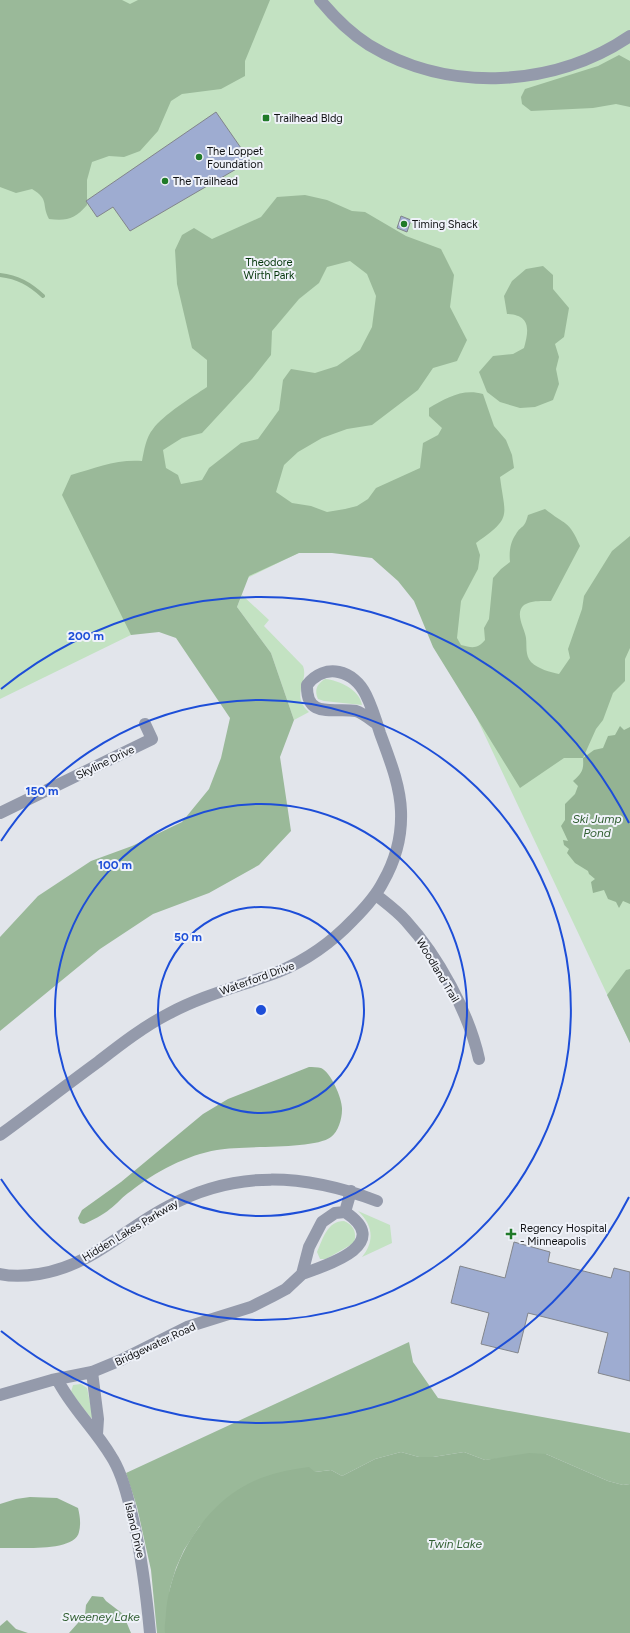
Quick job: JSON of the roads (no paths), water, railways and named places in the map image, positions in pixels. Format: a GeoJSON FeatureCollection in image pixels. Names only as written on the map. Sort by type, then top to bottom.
{"type":"FeatureCollection","features":[{"type":"Feature","properties":{"kind":"street"},"geometry":{"type":"LineString","coordinates":[[320,0],[353,34],[368,44],[391,57],[446,75],[487,79],[528,76],[591,57],[630,36]]}},
{"type":"Feature","properties":{"kind":"street","name":"Waterford Drive"},"geometry":{"type":"LineString","coordinates":[[0,1135],[130,1038],[168,1014],[208,995],[279,971],[306,958],[345,928],[376,895],[384,881],[397,849],[400,830],[401,811],[399,793],[392,766],[377,724],[366,694],[353,679],[333,670],[325,671],[312,679],[307,685],[308,699],[313,707],[323,710],[358,712],[377,724]]}},
{"type":"Feature","properties":{"kind":"street","name":"Skyline Drive"},"geometry":{"type":"LineString","coordinates":[[0,813],[152,739],[145,724]]}},
{"type":"Feature","properties":{"kind":"street","name":"Woodland Trail"},"geometry":{"type":"LineString","coordinates":[[376,895],[405,920],[432,954],[469,1025],[479,1059]]}},
{"type":"Feature","properties":{"kind":"street","name":"Hidden Lakes Parkway"},"geometry":{"type":"LineString","coordinates":[[0,1274],[26,1276],[70,1266],[105,1248],[166,1207],[188,1196],[216,1186],[246,1180],[275,1179],[320,1184],[351,1191],[377,1201]]}},
{"type":"Feature","properties":{"kind":"street"},"geometry":{"type":"LineString","coordinates":[[302,1274],[309,1247],[322,1222],[328,1216],[345,1212],[351,1191]]}},
{"type":"Feature","properties":{"kind":"street","name":"Bridgewater Road"},"geometry":{"type":"LineString","coordinates":[[0,1395],[12,1390],[92,1372],[121,1360],[186,1327],[258,1304],[286,1289],[302,1274],[329,1265],[356,1250],[361,1241],[362,1232],[357,1221],[345,1212]]}},
{"type":"Feature","properties":{"kind":"street"},"geometry":{"type":"LineString","coordinates":[[92,1372],[98,1419],[97,1434]]}},
{"type":"Feature","properties":{"kind":"street","name":"Island Drive"},"geometry":{"type":"LineString","coordinates":[[57,1379],[64,1392],[97,1434],[112,1457],[125,1487],[139,1545],[144,1574],[150,1633]]}},
{"type":"Feature","properties":{"kind":"water","name":"Ski Jump Pond"},"geometry":{"type":"Polygon","coordinates":[[[620,726],[624,730],[630,727],[630,904],[623,901],[619,908],[616,902],[608,899],[604,890],[593,893],[591,882],[595,879],[589,874],[588,871],[575,863],[567,853],[569,849],[564,845],[563,840],[568,841],[561,826],[565,820],[565,804],[575,794],[578,786],[573,781],[582,771],[583,758],[594,750],[603,748],[608,736],[615,735],[620,726]]]}},
{"type":"Feature","properties":{"kind":"water"},"geometry":{"type":"Polygon","coordinates":[[[309,1067],[321,1068],[329,1075],[341,1100],[342,1110],[338,1129],[331,1137],[310,1144],[217,1150],[194,1156],[172,1165],[150,1177],[101,1215],[84,1224],[80,1223],[78,1218],[82,1210],[121,1182],[203,1114],[228,1099],[309,1067]]]}},
{"type":"Feature","properties":{"kind":"water","name":"Twin Lake"},"geometry":{"type":"Polygon","coordinates":[[[401,1452],[419,1457],[433,1457],[464,1452],[485,1460],[529,1453],[546,1454],[608,1481],[623,1485],[630,1484],[630,1633],[165,1633],[169,1591],[184,1551],[209,1515],[224,1500],[242,1487],[261,1478],[279,1472],[309,1467],[315,1472],[331,1470],[342,1476],[375,1459],[401,1452]]]}},
{"type":"Feature","properties":{"kind":"water"},"geometry":{"type":"Polygon","coordinates":[[[30,1497],[57,1498],[78,1508],[80,1526],[79,1532],[75,1539],[67,1543],[44,1548],[0,1548],[0,1504],[16,1499],[30,1497]]]}},
{"type":"Feature","properties":{"kind":"water","name":"Sweeney Lake"},"geometry":{"type":"Polygon","coordinates":[[[92,1596],[103,1597],[123,1614],[131,1633],[69,1633],[85,1615],[86,1605],[92,1596]]]}},
{"type":"Feature","properties":{"kind":"water"},"geometry":{"type":"Polygon","coordinates":[[[7,1620],[16,1629],[28,1633],[0,1633],[0,1626],[7,1620]]]}},
{"type":"Feature","properties":{"kind":"waterway"},"geometry":{"type":"LineString","coordinates":[[0,275],[12,277],[23,282],[43,296]]}},
{"type":"Feature","properties":{"kind":"place","name":"Trailhead Bldg"},"geometry":{"type":"Point","coordinates":[266,118]}},
{"type":"Feature","properties":{"kind":"place","name":"The Loppet Foundation"},"geometry":{"type":"Point","coordinates":[199,157]}},
{"type":"Feature","properties":{"kind":"place","name":"The Trailhead"},"geometry":{"type":"Point","coordinates":[165,181]}},
{"type":"Feature","properties":{"kind":"place","name":"Timing Shack"},"geometry":{"type":"Point","coordinates":[404,224]}},
{"type":"Feature","properties":{"kind":"place","name":"Regency Hospital - Minneapolis"},"geometry":{"type":"Point","coordinates":[511,1234]}},
{"type":"Feature","properties":{"kind":"park label","name":"Theodore Wirth Park"},"geometry":{"type":"Point","coordinates":[269,268]}}]}
